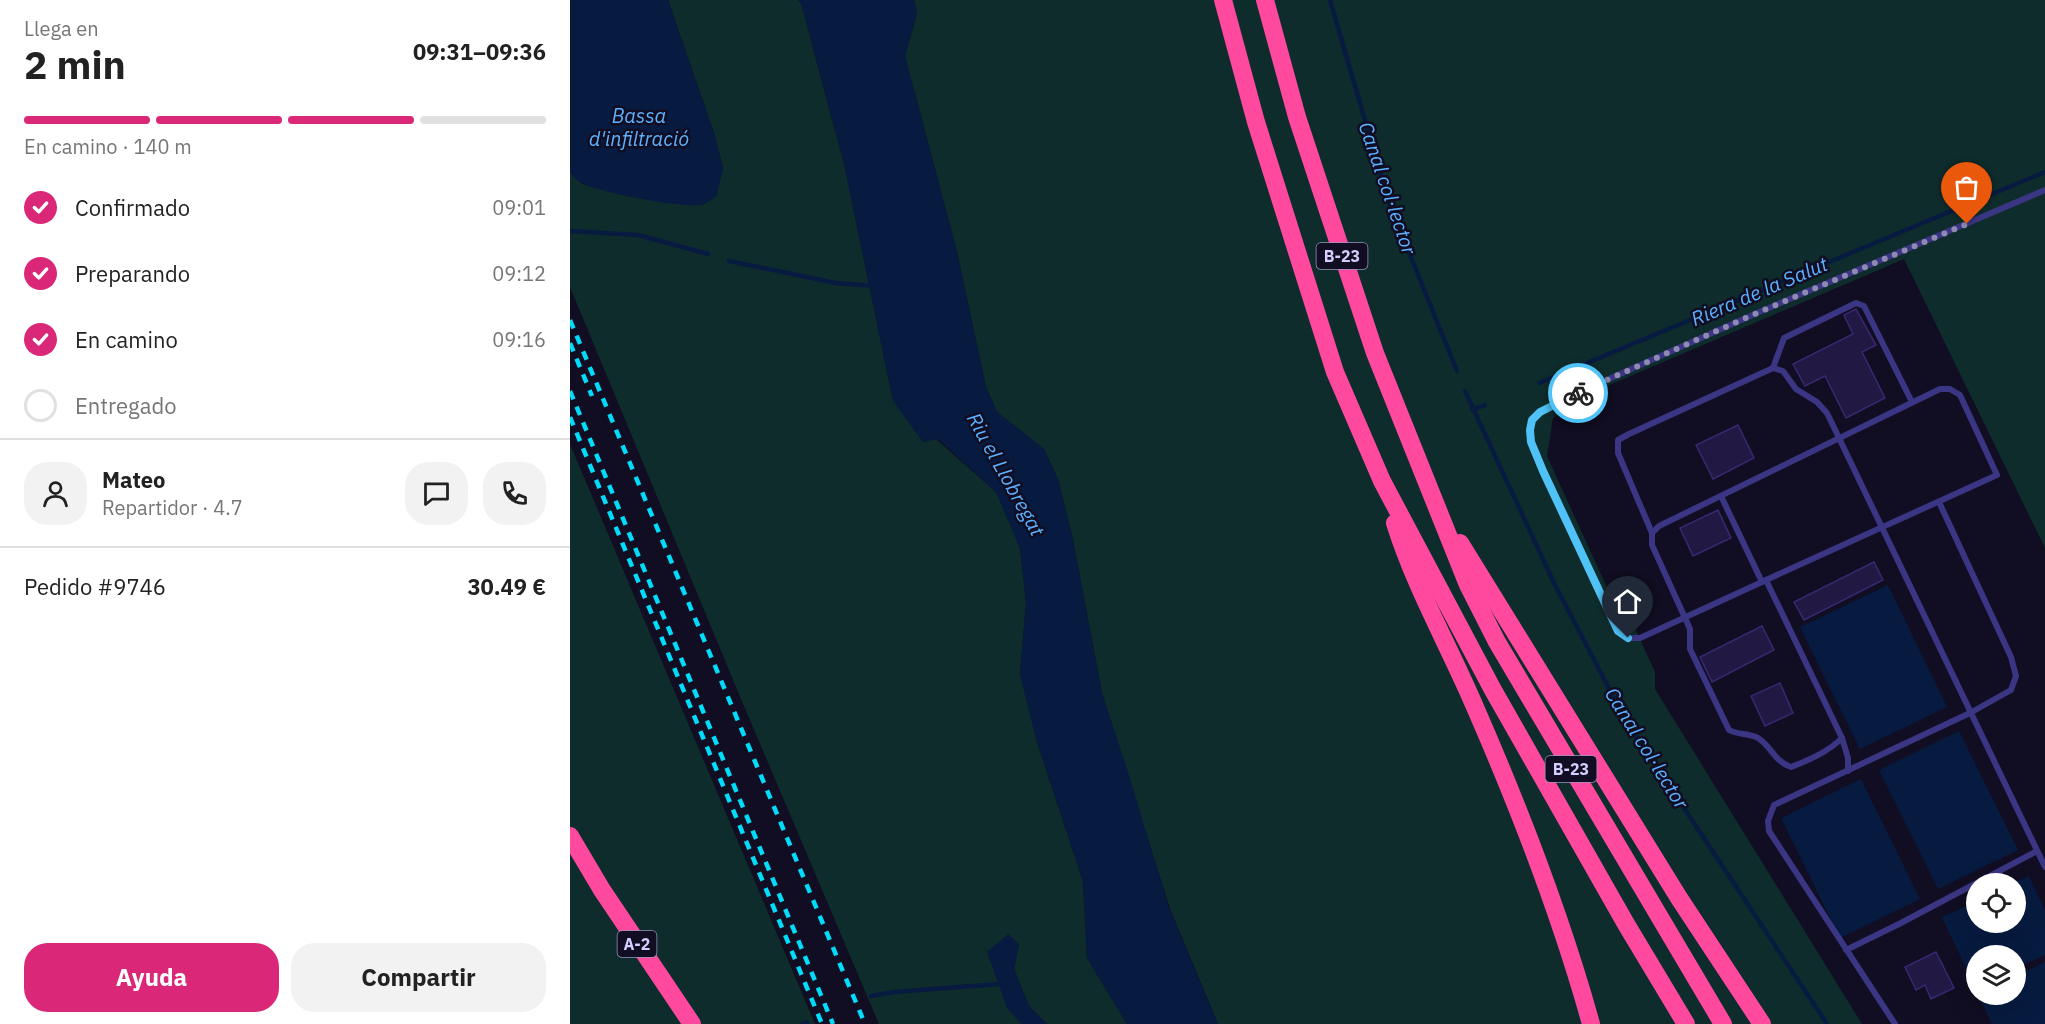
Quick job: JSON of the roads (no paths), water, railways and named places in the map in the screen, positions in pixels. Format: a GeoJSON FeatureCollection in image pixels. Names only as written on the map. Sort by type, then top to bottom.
{"type":"FeatureCollection","features":[{"type":"Feature","properties":{"kind":"highway","name":"B-23"},"geometry":{"type":"LineString","coordinates":[[1223,0],[1256,122],[1335,372],[1382,482],[1493,690],[1626,924],[1686,1024]]}},
{"type":"Feature","properties":{"kind":"highway","name":"B-23"},"geometry":{"type":"LineString","coordinates":[[1265,0],[1297,117],[1374,353],[1468,585],[1497,642],[1723,1024]]}},
{"type":"Feature","properties":{"kind":"highway"},"geometry":{"type":"LineString","coordinates":[[1382,482],[1406,557],[1475,706],[1542,873],[1591,1024]]}},
{"type":"Feature","properties":{"kind":"highway"},"geometry":{"type":"LineString","coordinates":[[1437,506],[1679,898],[1762,1024]]}},
{"type":"Feature","properties":{"kind":"highway","name":"A-2"},"geometry":{"type":"LineString","coordinates":[[570,836],[602,890],[692,1024]]}},
{"type":"Feature","properties":{"kind":"lane"},"geometry":{"type":"LineString","coordinates":[[1652,532],[1659,526],[1940,389],[1950,389],[1960,395],[1997,475],[1640,638],[1628,638],[1618,631],[1543,471],[1531,442],[1530,430],[1532,420],[1540,412],[1564,399],[1757,313],[2045,190]]}},
{"type":"Feature","properties":{"kind":"lane"},"geometry":{"type":"LineString","coordinates":[[1773,368],[1784,338],[1856,303],[1864,306],[1912,402]]}},
{"type":"Feature","properties":{"kind":"lane"},"geometry":{"type":"LineString","coordinates":[[1842,738],[1826,751],[1791,767],[1780,763],[1767,746],[1756,737],[1729,730],[1690,649],[1690,629],[1652,545],[1652,532],[1618,453],[1618,440],[1773,368],[1783,371],[1796,389],[1817,402],[1827,414],[2045,867]]}},
{"type":"Feature","properties":{"kind":"lane"},"geometry":{"type":"LineString","coordinates":[[1721,496],[1842,738],[1848,758],[1848,771]]}},
{"type":"Feature","properties":{"kind":"lane"},"geometry":{"type":"LineString","coordinates":[[1895,1024],[1769,831],[1768,821],[1774,805],[1970,713],[2011,690],[2016,676],[2011,657],[1939,501]]}},
{"type":"Feature","properties":{"kind":"lane"},"geometry":{"type":"LineString","coordinates":[[1846,950],[2037,851]]}},
{"type":"Feature","properties":{"kind":"water","name":"Bassa d'infiltració"},"geometry":{"type":"Polygon","coordinates":[[[570,0],[668,0],[714,133],[723,168],[717,196],[700,205],[660,202],[594,188],[580,182],[571,174],[570,0]]]}},
{"type":"Feature","properties":{"kind":"water","name":"Riu el Llobregat"},"geometry":{"type":"Polygon","coordinates":[[[798,0],[914,0],[917,12],[905,56],[957,252],[986,387],[997,412],[1044,449],[1058,479],[1073,540],[1102,693],[1169,908],[1218,1024],[1127,1024],[1087,958],[1083,881],[1037,742],[1020,674],[1026,602],[1020,548],[996,492],[938,439],[923,442],[893,401],[845,168],[801,3],[798,0]]]}},
{"type":"Feature","properties":{"kind":"water"},"geometry":{"type":"Polygon","coordinates":[[[1888,585],[1947,707],[1860,749],[1800,627],[1888,585]]]}},
{"type":"Feature","properties":{"kind":"water"},"geometry":{"type":"Polygon","coordinates":[[[1959,731],[2018,850],[1971,873],[1966,873],[1966,875],[1938,889],[1879,770],[1959,731]]]}},
{"type":"Feature","properties":{"kind":"water"},"geometry":{"type":"Polygon","coordinates":[[[1861,779],[1920,899],[1840,938],[1781,818],[1861,779]]]}},
{"type":"Feature","properties":{"kind":"water"},"geometry":{"type":"Polygon","coordinates":[[[2029,876],[2045,910],[2045,955],[2026,964],[2026,945],[1966,945],[1966,968],[1942,917],[1966,906],[1966,933],[2026,933],[2026,877],[2029,876]]]}},
{"type":"Feature","properties":{"kind":"water"},"geometry":{"type":"Polygon","coordinates":[[[1008,934],[1019,944],[1014,969],[1029,1006],[1047,1024],[1022,1024],[1007,1008],[987,952],[1008,934]]]}},
{"type":"Feature","properties":{"kind":"water"},"geometry":{"type":"Polygon","coordinates":[[[2045,962],[2045,1024],[1992,1024],[1983,1005],[2026,1005],[2026,971],[2045,962]]]}},
{"type":"Feature","properties":{"kind":"waterway","name":"Canal col·lector"},"geometry":{"type":"LineString","coordinates":[[1330,0],[1389,203],[1457,371]]}},
{"type":"Feature","properties":{"kind":"waterway","name":"Riera de la Salut"},"geometry":{"type":"LineString","coordinates":[[1539,383],[2045,172]]}},
{"type":"Feature","properties":{"kind":"waterway"},"geometry":{"type":"LineString","coordinates":[[570,231],[638,235],[708,254]]}},
{"type":"Feature","properties":{"kind":"waterway"},"geometry":{"type":"LineString","coordinates":[[729,261],[836,283],[874,286]]}},
{"type":"Feature","properties":{"kind":"waterway","name":"Canal col·lector"},"geometry":{"type":"LineString","coordinates":[[1465,391],[1554,583],[1625,719],[1827,1024]]}},
{"type":"Feature","properties":{"kind":"waterway","name":"Riera de la Salut"},"geometry":{"type":"LineString","coordinates":[[1472,410],[1485,405]]}},
{"type":"Feature","properties":{"kind":"waterway"},"geometry":{"type":"LineString","coordinates":[[871,996],[894,992],[999,984]]}},
{"type":"Feature","properties":{"kind":"waterway"},"geometry":{"type":"LineString","coordinates":[[802,1024],[807,1022]]}},
{"type":"Feature","properties":{"kind":"railway"},"geometry":{"type":"LineString","coordinates":[[570,320],[865,1024]]}},
{"type":"Feature","properties":{"kind":"railway"},"geometry":{"type":"LineString","coordinates":[[570,343],[592,396]]}},
{"type":"Feature","properties":{"kind":"railway"},"geometry":{"type":"LineString","coordinates":[[570,391],[833,1024]]}},
{"type":"Feature","properties":{"kind":"railway"},"geometry":{"type":"LineString","coordinates":[[570,417],[822,1024]]}}]}
